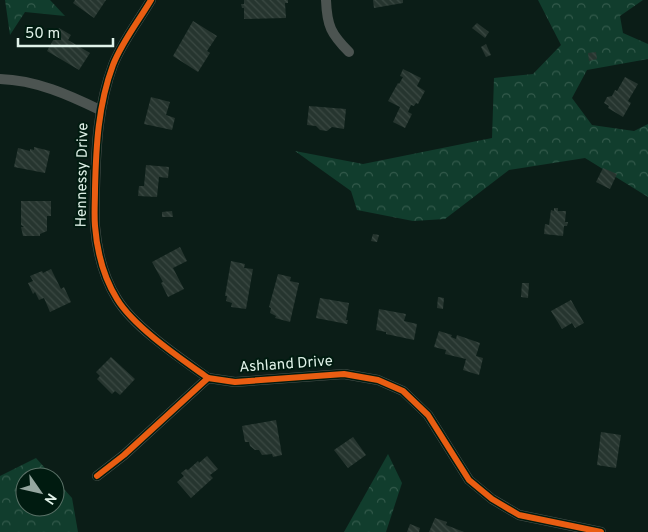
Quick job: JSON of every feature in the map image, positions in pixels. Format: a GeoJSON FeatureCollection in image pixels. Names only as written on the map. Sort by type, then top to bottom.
{"type":"FeatureCollection","features":[{"type":"Feature","properties":{"kind":"street","name":"Hennessy Drive"},"geometry":{"type":"LineString","coordinates":[[151,0],[125,40],[113,66],[100,110],[96,164],[95,227],[103,269],[117,299],[156,339],[208,378]]}},
{"type":"Feature","properties":{"kind":"street"},"geometry":{"type":"LineString","coordinates":[[326,0],[327,18],[330,28],[335,38],[348,52]]}},
{"type":"Feature","properties":{"kind":"street"},"geometry":{"type":"LineString","coordinates":[[0,79],[12,79],[45,86],[100,110]]}},
{"type":"Feature","properties":{"kind":"street","name":"Ashland Drive"},"geometry":{"type":"LineString","coordinates":[[208,378],[235,382],[344,374],[378,380],[402,391],[428,415],[469,480],[492,499],[519,515],[601,532]]}},
{"type":"Feature","properties":{"kind":"street"},"geometry":{"type":"LineString","coordinates":[[98,476],[208,378]]}},
{"type":"Feature","properties":{"kind":"green space"},"geometry":{"type":"Polygon","coordinates":[[[5,0],[50,0],[65,16],[25,12],[10,35],[5,0]]]}},
{"type":"Feature","properties":{"kind":"green space"},"geometry":{"type":"Polygon","coordinates":[[[538,0],[643,0],[620,16],[623,33],[648,44],[648,59],[587,70],[572,98],[592,125],[634,131],[648,124],[648,197],[585,158],[509,170],[445,219],[413,221],[357,210],[351,191],[295,151],[363,164],[492,138],[494,78],[533,74],[561,45],[538,0]]]}},
{"type":"Feature","properties":{"kind":"green space"},"geometry":{"type":"Polygon","coordinates":[[[388,454],[402,483],[386,532],[344,532],[388,454]]]}},
{"type":"Feature","properties":{"kind":"green space"},"geometry":{"type":"Polygon","coordinates":[[[36,458],[44,467],[18,467],[36,458]]]}},
{"type":"Feature","properties":{"kind":"green space"},"geometry":{"type":"Polygon","coordinates":[[[15,468],[15,517],[65,517],[65,490],[72,498],[78,532],[0,532],[0,476],[15,468]]]}},
{"type":"Feature","properties":{"kind":"building"},"geometry":{"type":"Polygon","coordinates":[[[75,0],[106,0],[94,18],[73,3],[75,0]]]}},
{"type":"Feature","properties":{"kind":"building"},"geometry":{"type":"Polygon","coordinates":[[[244,0],[288,0],[288,3],[285,3],[286,18],[244,19],[244,8],[242,8],[241,4],[244,4],[244,0]]]}},
{"type":"Feature","properties":{"kind":"building"},"geometry":{"type":"Polygon","coordinates":[[[373,0],[403,0],[403,3],[374,8],[373,0]]]}},
{"type":"Feature","properties":{"kind":"building"},"geometry":{"type":"Polygon","coordinates":[[[193,21],[217,36],[207,51],[210,53],[198,72],[173,56],[193,21]]]}},
{"type":"Feature","properties":{"kind":"building"},"geometry":{"type":"Polygon","coordinates":[[[477,23],[489,32],[485,38],[472,28],[477,23]]]}},
{"type":"Feature","properties":{"kind":"building"},"geometry":{"type":"Polygon","coordinates":[[[59,28],[71,35],[68,40],[90,53],[79,70],[47,51],[59,28]]]}},
{"type":"Feature","properties":{"kind":"building"},"geometry":{"type":"Polygon","coordinates":[[[486,44],[491,55],[486,57],[481,47],[486,44]]]}},
{"type":"Feature","properties":{"kind":"building"},"geometry":{"type":"Polygon","coordinates":[[[596,52],[597,59],[589,61],[588,53],[596,52]]]}},
{"type":"Feature","properties":{"kind":"building"},"geometry":{"type":"Polygon","coordinates":[[[403,69],[421,78],[417,86],[425,91],[418,104],[411,105],[408,112],[412,114],[405,128],[393,122],[400,107],[388,101],[403,77],[400,76],[403,69]]]}},
{"type":"Feature","properties":{"kind":"building"},"geometry":{"type":"Polygon","coordinates":[[[625,77],[638,84],[628,101],[631,103],[623,117],[608,108],[609,106],[604,103],[607,97],[612,96],[615,90],[617,91],[625,77]]]}},
{"type":"Feature","properties":{"kind":"building"},"geometry":{"type":"Polygon","coordinates":[[[151,97],[170,102],[166,115],[175,118],[172,130],[144,124],[151,97]]]}},
{"type":"Feature","properties":{"kind":"building"},"geometry":{"type":"Polygon","coordinates":[[[309,106],[346,109],[344,129],[332,127],[327,131],[320,130],[316,126],[307,125],[309,106]]]}},
{"type":"Feature","properties":{"kind":"building"},"geometry":{"type":"Polygon","coordinates":[[[34,147],[50,151],[45,173],[14,167],[18,148],[30,151],[30,149],[34,150],[34,147]]]}},
{"type":"Feature","properties":{"kind":"building"},"geometry":{"type":"Polygon","coordinates":[[[146,165],[169,167],[168,178],[159,177],[157,197],[138,196],[139,186],[144,186],[146,165]]]}},
{"type":"Feature","properties":{"kind":"building"},"geometry":{"type":"Polygon","coordinates":[[[603,168],[617,174],[610,189],[596,182],[603,168]]]}},
{"type":"Feature","properties":{"kind":"building"},"geometry":{"type":"Polygon","coordinates":[[[21,201],[51,201],[51,216],[47,216],[47,231],[40,234],[40,236],[23,236],[21,227],[24,227],[21,225],[21,201]]]}},
{"type":"Feature","properties":{"kind":"building"},"geometry":{"type":"Polygon","coordinates":[[[554,208],[558,208],[558,211],[566,211],[565,222],[568,222],[567,226],[564,226],[563,236],[544,234],[545,224],[549,225],[551,210],[554,211],[554,208]]]}},
{"type":"Feature","properties":{"kind":"building"},"geometry":{"type":"Polygon","coordinates":[[[172,211],[173,217],[162,217],[162,212],[172,211]]]}},
{"type":"Feature","properties":{"kind":"building"},"geometry":{"type":"Polygon","coordinates":[[[373,234],[379,235],[377,242],[371,241],[373,234]]]}},
{"type":"Feature","properties":{"kind":"building"},"geometry":{"type":"Polygon","coordinates":[[[180,247],[187,261],[173,268],[184,289],[168,297],[161,283],[163,282],[152,262],[180,247]]]}},
{"type":"Feature","properties":{"kind":"building"},"geometry":{"type":"Polygon","coordinates":[[[231,261],[245,264],[244,268],[253,269],[246,309],[231,307],[232,303],[226,301],[227,296],[225,296],[231,261]]]}},
{"type":"Feature","properties":{"kind":"building"},"geometry":{"type":"Polygon","coordinates":[[[51,269],[61,289],[64,287],[71,302],[50,312],[44,298],[39,300],[35,292],[33,294],[28,283],[33,281],[30,276],[51,269]]]}},
{"type":"Feature","properties":{"kind":"building"},"geometry":{"type":"Polygon","coordinates":[[[278,274],[291,277],[290,281],[299,283],[290,322],[275,318],[276,316],[270,313],[271,308],[269,307],[278,274]]]}},
{"type":"Feature","properties":{"kind":"building"},"geometry":{"type":"Polygon","coordinates":[[[522,283],[529,283],[528,298],[521,297],[522,283]]]}},
{"type":"Feature","properties":{"kind":"building"},"geometry":{"type":"Polygon","coordinates":[[[438,297],[444,298],[443,309],[437,308],[438,297]]]}},
{"type":"Feature","properties":{"kind":"building"},"geometry":{"type":"Polygon","coordinates":[[[320,298],[349,303],[347,324],[316,318],[320,298]]]}},
{"type":"Feature","properties":{"kind":"building"},"geometry":{"type":"Polygon","coordinates":[[[571,300],[584,323],[575,328],[572,323],[562,329],[551,311],[571,300]]]}},
{"type":"Feature","properties":{"kind":"building"},"geometry":{"type":"Polygon","coordinates":[[[379,309],[406,314],[404,321],[417,324],[414,340],[376,330],[379,309]]]}},
{"type":"Feature","properties":{"kind":"building"},"geometry":{"type":"Polygon","coordinates":[[[439,331],[452,335],[451,337],[456,339],[457,335],[480,343],[476,356],[483,358],[479,375],[463,370],[466,359],[445,354],[446,350],[434,347],[439,331]]]}},
{"type":"Feature","properties":{"kind":"building"},"geometry":{"type":"Polygon","coordinates":[[[111,357],[135,379],[120,395],[115,391],[112,394],[97,379],[100,376],[96,372],[111,357]]]}},
{"type":"Feature","properties":{"kind":"building"},"geometry":{"type":"Polygon","coordinates":[[[276,420],[282,455],[273,457],[272,454],[262,455],[259,450],[255,450],[250,446],[249,442],[245,442],[242,426],[276,420]]]}},
{"type":"Feature","properties":{"kind":"building"},"geometry":{"type":"Polygon","coordinates":[[[601,432],[621,435],[616,468],[597,465],[601,432]]]}},
{"type":"Feature","properties":{"kind":"building"},"geometry":{"type":"Polygon","coordinates":[[[353,437],[366,455],[348,468],[334,450],[353,437]]]}},
{"type":"Feature","properties":{"kind":"building"},"geometry":{"type":"Polygon","coordinates":[[[207,456],[218,469],[210,475],[213,478],[191,498],[177,482],[184,476],[181,473],[207,456]]]}},
{"type":"Feature","properties":{"kind":"building"},"geometry":{"type":"Polygon","coordinates":[[[435,518],[447,522],[446,525],[464,532],[429,532],[435,518]]]}},
{"type":"Feature","properties":{"kind":"building"},"geometry":{"type":"Polygon","coordinates":[[[410,524],[420,528],[419,532],[407,532],[410,524]]]}},
{"type":"Feature","properties":{"kind":"cycle path"},"geometry":{"type":"LineString","coordinates":[[151,0],[113,65],[104,95],[96,158],[95,221],[99,255],[112,291],[125,310],[158,342],[208,378]]}},
{"type":"Feature","properties":{"kind":"cycle path"},"geometry":{"type":"LineString","coordinates":[[97,476],[124,455],[208,378],[235,382],[344,374],[378,380],[403,391],[428,415],[469,480],[492,499],[519,515],[601,532]]}}]}
